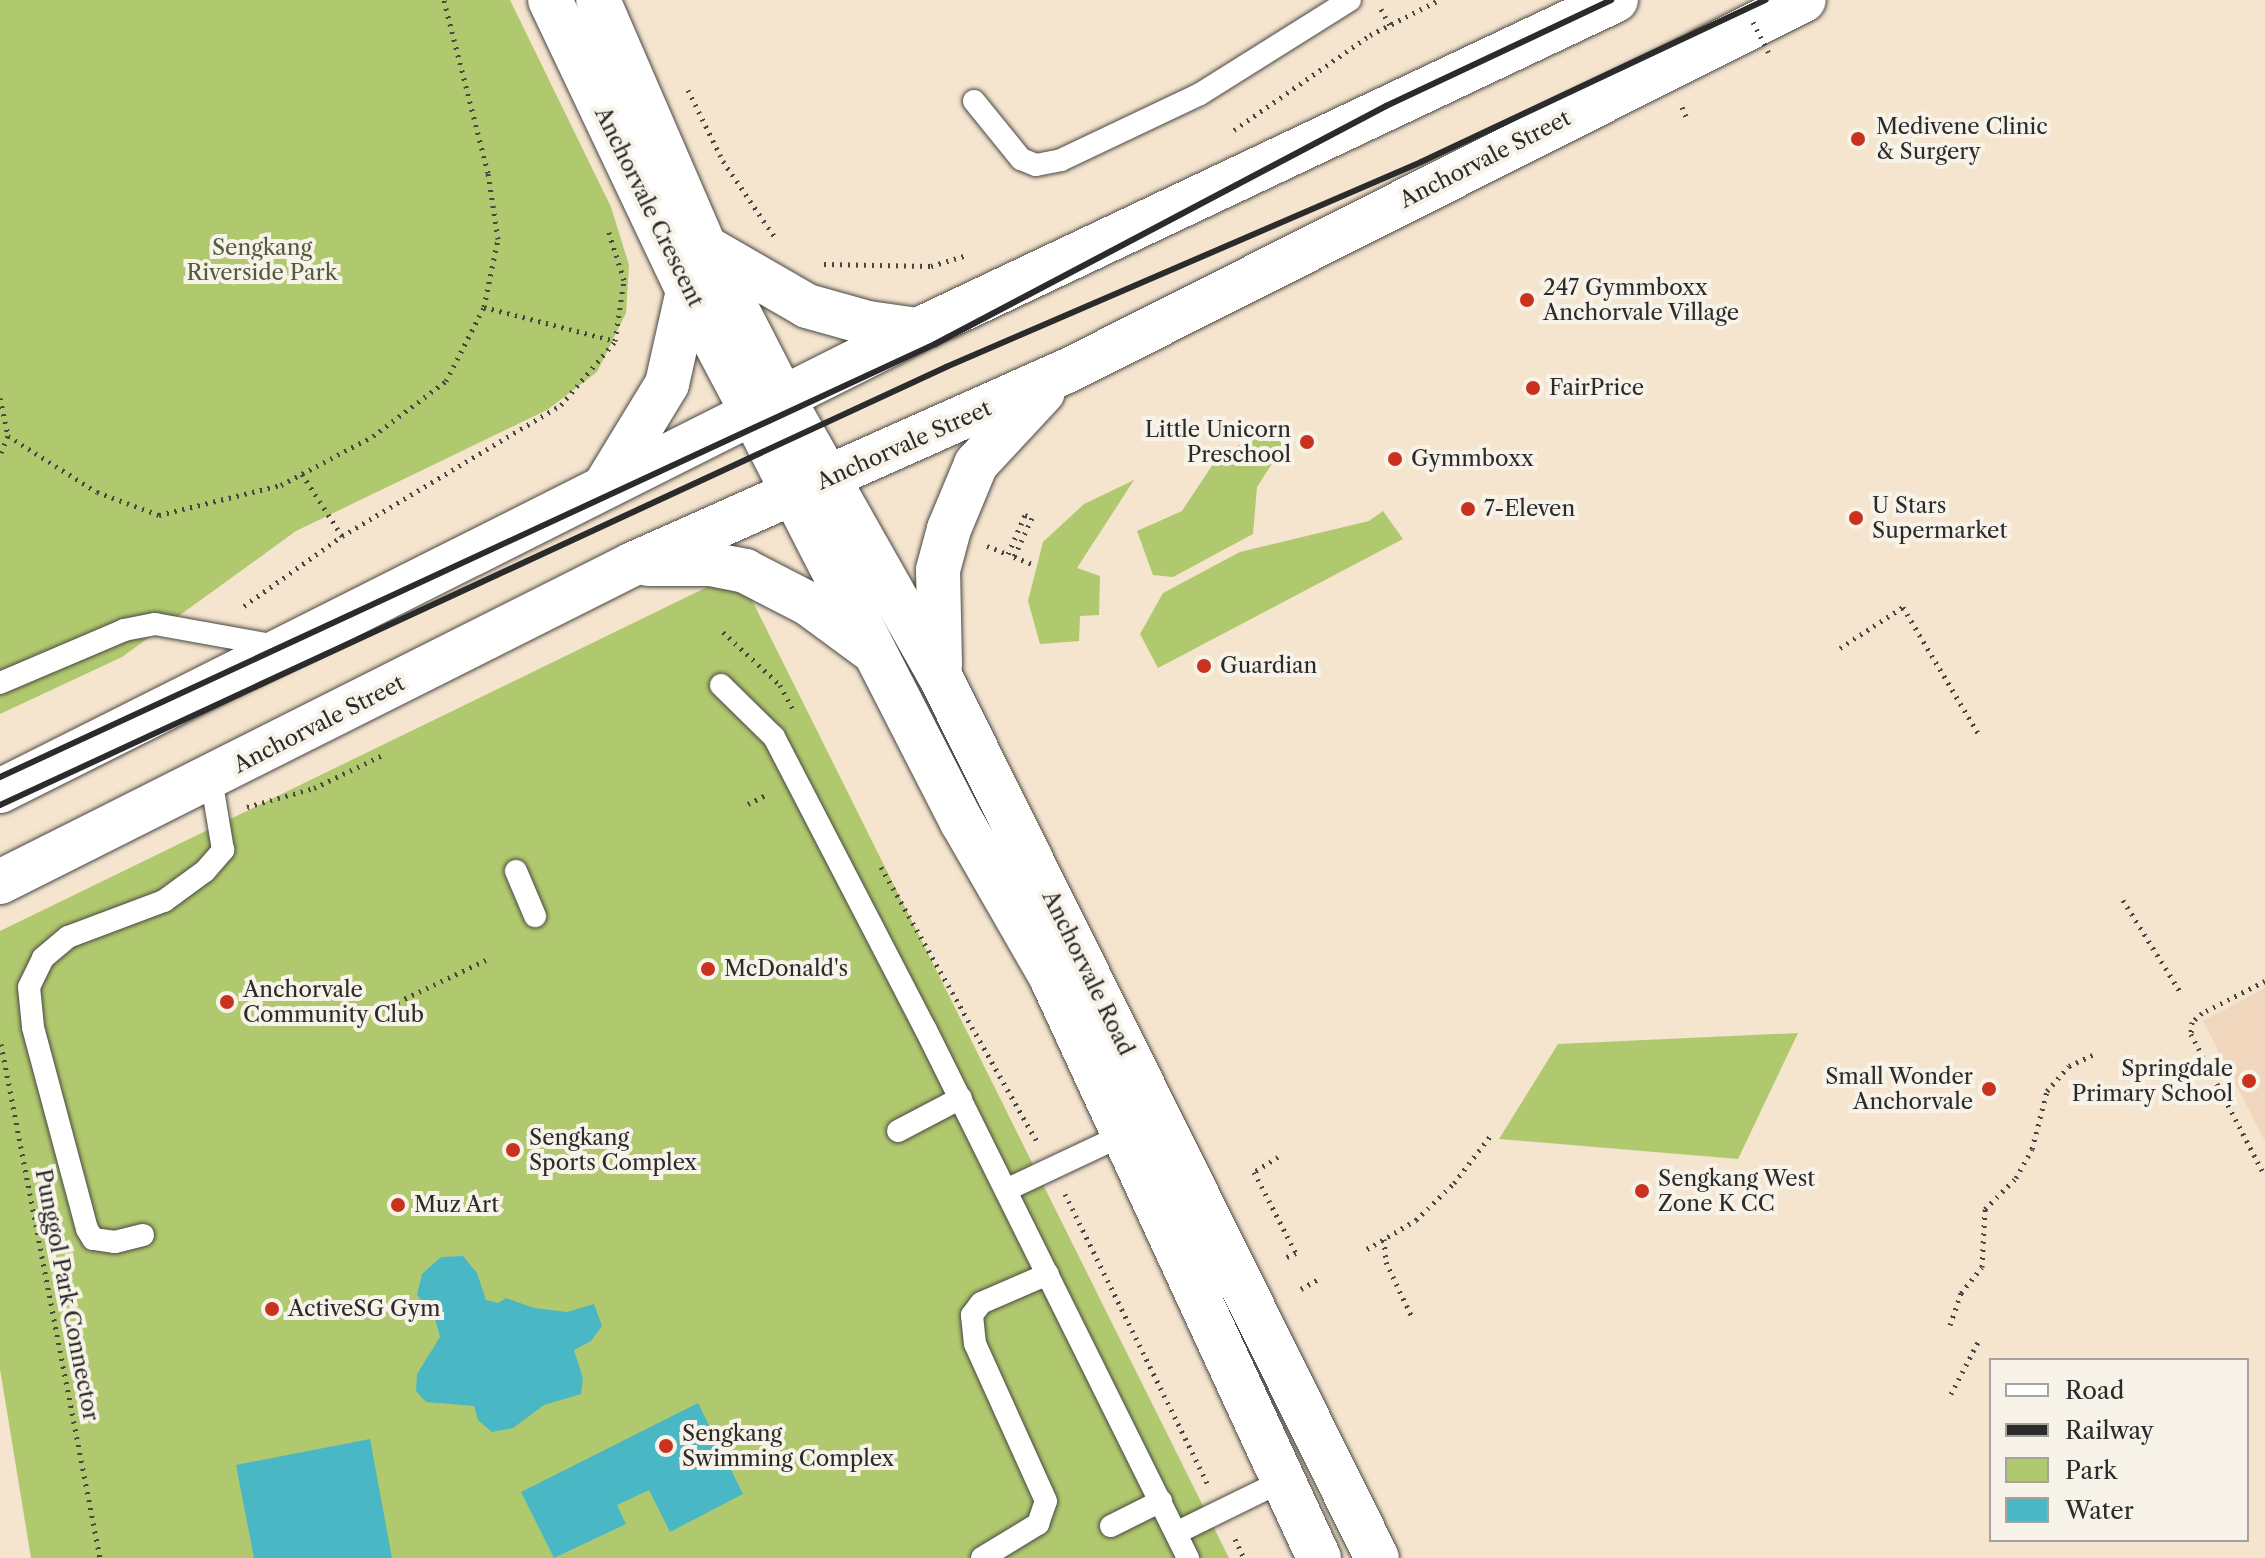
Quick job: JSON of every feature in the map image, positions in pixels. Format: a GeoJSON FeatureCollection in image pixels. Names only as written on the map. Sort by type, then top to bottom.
{"type":"FeatureCollection","features":[{"type":"Feature","properties":{"kind":"street","name":"Anchorvale Crescent"},"geometry":{"type":"LineString","coordinates":[[550,0],[688,291],[767,405]]}},
{"type":"Feature","properties":{"kind":"street","name":"Anchorvale Crescent"},"geometry":{"type":"LineString","coordinates":[[598,0],[705,247],[767,405]]}},
{"type":"Feature","properties":{"kind":"street"},"geometry":{"type":"LineString","coordinates":[[0,791],[114,737],[282,646],[918,330],[1616,0]]}},
{"type":"Feature","properties":{"kind":"street","name":"Anchorvale Street"},"geometry":{"type":"LineString","coordinates":[[0,882],[137,816],[214,793],[633,564],[1065,372],[1804,0]]}},
{"type":"Feature","properties":{"kind":"street"},"geometry":{"type":"LineString","coordinates":[[705,247],[807,306],[868,323],[918,330]]}},
{"type":"Feature","properties":{"kind":"street"},"geometry":{"type":"LineString","coordinates":[[604,488],[667,384],[688,291]]}},
{"type":"Feature","properties":{"kind":"street"},"geometry":{"type":"LineString","coordinates":[[940,676],[938,570],[949,529],[976,464],[1019,414],[1065,372]]}},
{"type":"Feature","properties":{"kind":"street","name":"Anchorvale Road"},"geometry":{"type":"LineString","coordinates":[[767,405],[812,486],[940,676],[1377,1558]]}},
{"type":"Feature","properties":{"kind":"street","name":"Anchorvale Road"},"geometry":{"type":"LineString","coordinates":[[812,486],[882,659],[962,822],[1050,975],[1125,1134],[1280,1482],[1319,1558]]}},
{"type":"Feature","properties":{"kind":"street"},"geometry":{"type":"LineString","coordinates":[[633,564],[710,564],[745,571],[809,604],[882,659]]}},
{"type":"Feature","properties":{"kind":"lane"},"geometry":{"type":"LineString","coordinates":[[974,101],[1021,159],[1036,165],[1061,160],[1200,94],[1350,0]]}},
{"type":"Feature","properties":{"kind":"lane"},"geometry":{"type":"LineString","coordinates":[[0,683],[124,630],[155,624],[282,646]]}},
{"type":"Feature","properties":{"kind":"lane"},"geometry":{"type":"LineString","coordinates":[[721,685],[774,737],[961,1098],[1188,1558]]}},
{"type":"Feature","properties":{"kind":"lane"},"geometry":{"type":"LineString","coordinates":[[143,1235],[115,1242],[93,1239],[87,1229],[33,1027],[29,987],[43,958],[68,937],[164,901],[205,871],[223,850],[214,793]]}},
{"type":"Feature","properties":{"kind":"lane"},"geometry":{"type":"LineString","coordinates":[[516,871],[535,916]]}},
{"type":"Feature","properties":{"kind":"lane"},"geometry":{"type":"LineString","coordinates":[[898,1131],[961,1098]]}},
{"type":"Feature","properties":{"kind":"lane"},"geometry":{"type":"LineString","coordinates":[[1006,1190],[1125,1134]]}},
{"type":"Feature","properties":{"kind":"lane"},"geometry":{"type":"LineString","coordinates":[[982,1558],[1038,1524],[1046,1501],[975,1344],[972,1315],[981,1303],[1048,1274]]}},
{"type":"Feature","properties":{"kind":"lane"},"geometry":{"type":"LineString","coordinates":[[1176,1533],[1280,1482]]}},
{"type":"Feature","properties":{"kind":"lane"},"geometry":{"type":"LineString","coordinates":[[1111,1526],[1161,1501]]}},
{"type":"Feature","properties":{"kind":"path"},"geometry":{"type":"LineString","coordinates":[[8,436],[97,492],[159,515],[281,485],[373,436],[446,381],[484,307],[498,239],[488,173],[444,0]]}},
{"type":"Feature","properties":{"kind":"path"},"geometry":{"type":"LineString","coordinates":[[1226,135],[1390,25],[1439,0]]}},
{"type":"Feature","properties":{"kind":"path"},"geometry":{"type":"LineString","coordinates":[[1386,19],[1390,25]]}},
{"type":"Feature","properties":{"kind":"path"},"geometry":{"type":"LineString","coordinates":[[1753,22],[1768,52]]}},
{"type":"Feature","properties":{"kind":"path"},"geometry":{"type":"LineString","coordinates":[[681,76],[723,161],[776,239]]}},
{"type":"Feature","properties":{"kind":"path"},"geometry":{"type":"LineString","coordinates":[[233,614],[342,536],[561,405],[615,341],[624,280],[607,227]]}},
{"type":"Feature","properties":{"kind":"path"},"geometry":{"type":"LineString","coordinates":[[812,258],[824,264],[883,269],[931,266],[984,248]]}},
{"type":"Feature","properties":{"kind":"path"},"geometry":{"type":"LineString","coordinates":[[484,307],[615,341]]}},
{"type":"Feature","properties":{"kind":"path"},"geometry":{"type":"LineString","coordinates":[[0,398],[8,436],[0,455]]}},
{"type":"Feature","properties":{"kind":"path"},"geometry":{"type":"LineString","coordinates":[[302,474],[342,536]]}},
{"type":"Feature","properties":{"kind":"path"},"geometry":{"type":"LineString","coordinates":[[1025,515],[1032,518],[1011,555],[1025,515]]}},
{"type":"Feature","properties":{"kind":"path"},"geometry":{"type":"LineString","coordinates":[[986,546],[1035,565]]}},
{"type":"Feature","properties":{"kind":"path"},"geometry":{"type":"LineString","coordinates":[[1840,648],[1903,607],[1979,735]]}},
{"type":"Feature","properties":{"kind":"path"},"geometry":{"type":"LineString","coordinates":[[723,632],[780,685],[795,712]]}},
{"type":"Feature","properties":{"kind":"path"},"geometry":{"type":"LineString","coordinates":[[214,793],[256,807],[385,754]]}},
{"type":"Feature","properties":{"kind":"path"},"geometry":{"type":"LineString","coordinates":[[877,860],[1053,1168],[1244,1558]]}},
{"type":"Feature","properties":{"kind":"path"},"geometry":{"type":"LineString","coordinates":[[2123,900],[2181,993]]}},
{"type":"Feature","properties":{"kind":"path"},"geometry":{"type":"LineString","coordinates":[[383,1009],[486,960]]}},
{"type":"Feature","properties":{"kind":"path"},"geometry":{"type":"LineString","coordinates":[[2265,981],[2202,1013],[2192,1022],[2191,1034],[2265,1176]]}},
{"type":"Feature","properties":{"kind":"path","name":"Punggol Park Connector"},"geometry":{"type":"LineString","coordinates":[[0,1039],[100,1558]]}},
{"type":"Feature","properties":{"kind":"path"},"geometry":{"type":"LineString","coordinates":[[1950,1325],[1961,1293],[1982,1267],[1985,1209],[2016,1178],[2032,1149],[2047,1091],[2069,1066],[2093,1055]]}},
{"type":"Feature","properties":{"kind":"path"},"geometry":{"type":"LineString","coordinates":[[1367,1249],[1416,1220],[1454,1183],[1491,1135]]}},
{"type":"Feature","properties":{"kind":"path"},"geometry":{"type":"LineString","coordinates":[[1278,1157],[1254,1172],[1296,1253],[1285,1258]]}},
{"type":"Feature","properties":{"kind":"path"},"geometry":{"type":"LineString","coordinates":[[1384,1239],[1386,1262],[1413,1319]]}},
{"type":"Feature","properties":{"kind":"path"},"geometry":{"type":"LineString","coordinates":[[1301,1289],[1320,1278]]}},
{"type":"Feature","properties":{"kind":"path"},"geometry":{"type":"LineString","coordinates":[[1951,1394],[1979,1340]]}},
{"type":"Feature","properties":{"kind":"shaded area","name":"Springdale Primary School"},"geometry":{"type":"Polygon","coordinates":[[[2265,988],[2265,1141],[2203,1021],[2265,988]]]}},
{"type":"Feature","properties":{"kind":"green space","name":"Sengkang Riverside Park"},"geometry":{"type":"Polygon","coordinates":[[[0,0],[510,0],[611,207],[629,265],[626,313],[597,372],[547,410],[296,531],[122,657],[0,714],[0,0]]]}},
{"type":"Feature","properties":{"kind":"green space"},"geometry":{"type":"Polygon","coordinates":[[[1267,431],[1284,445],[1257,487],[1253,534],[1173,577],[1153,575],[1137,531],[1182,511],[1219,455],[1267,431]]]}},
{"type":"Feature","properties":{"kind":"green space"},"geometry":{"type":"Polygon","coordinates":[[[1134,480],[1077,568],[1100,576],[1099,615],[1080,616],[1079,641],[1040,644],[1028,601],[1043,542],[1084,504],[1134,480]]]}},
{"type":"Feature","properties":{"kind":"green space"},"geometry":{"type":"Polygon","coordinates":[[[1383,511],[1403,539],[1158,668],[1140,634],[1163,593],[1240,552],[1369,521],[1383,511]]]}},
{"type":"Feature","properties":{"kind":"green space","name":"Sengkang Sports Complex"},"geometry":{"type":"Polygon","coordinates":[[[738,572],[1229,1558],[31,1558],[0,1369],[0,931],[738,572]]]}},
{"type":"Feature","properties":{"kind":"green space"},"geometry":{"type":"Polygon","coordinates":[[[1798,1033],[1738,1159],[1499,1139],[1558,1044],[1798,1033]]]}},
{"type":"Feature","properties":{"kind":"water"},"geometry":{"type":"Polygon","coordinates":[[[463,1256],[477,1273],[486,1300],[498,1303],[506,1298],[534,1308],[567,1312],[594,1304],[602,1326],[591,1341],[574,1350],[583,1378],[581,1394],[544,1405],[513,1428],[492,1432],[478,1420],[474,1406],[426,1402],[416,1391],[417,1374],[440,1337],[434,1315],[417,1295],[422,1274],[441,1257],[463,1256]]]}},
{"type":"Feature","properties":{"kind":"water","name":"Sengkang Swimming Complex"},"geometry":{"type":"Polygon","coordinates":[[[698,1403],[743,1494],[670,1532],[649,1490],[617,1505],[626,1524],[554,1558],[521,1492],[698,1403]]]}},
{"type":"Feature","properties":{"kind":"water"},"geometry":{"type":"Polygon","coordinates":[[[370,1439],[392,1558],[254,1558],[236,1465],[370,1439]]]}},
{"type":"Feature","properties":{"kind":"railway"},"geometry":{"type":"LineString","coordinates":[[0,777],[935,344],[1386,106],[1611,0]]}},
{"type":"Feature","properties":{"kind":"railway"},"geometry":{"type":"LineString","coordinates":[[0,805],[946,367],[1421,162],[1766,0]]}},
{"type":"Feature","properties":{"kind":"place","name":"Medivene Clinic & Surgery"},"geometry":{"type":"Point","coordinates":[1858,139]}},
{"type":"Feature","properties":{"kind":"place","name":"247 Gymmboxx Anchorvale Village"},"geometry":{"type":"Point","coordinates":[1527,300]}},
{"type":"Feature","properties":{"kind":"place","name":"FairPrice"},"geometry":{"type":"Point","coordinates":[1533,388]}},
{"type":"Feature","properties":{"kind":"place","name":"Little Unicorn Preschool"},"geometry":{"type":"Point","coordinates":[1307,442]}},
{"type":"Feature","properties":{"kind":"place","name":"Gymmboxx"},"geometry":{"type":"Point","coordinates":[1395,459]}},
{"type":"Feature","properties":{"kind":"place","name":"7-Eleven"},"geometry":{"type":"Point","coordinates":[1468,509]}},
{"type":"Feature","properties":{"kind":"place","name":"U Stars Supermarket"},"geometry":{"type":"Point","coordinates":[1856,518]}},
{"type":"Feature","properties":{"kind":"place","name":"Guardian"},"geometry":{"type":"Point","coordinates":[1204,666]}},
{"type":"Feature","properties":{"kind":"place","name":"McDonald's"},"geometry":{"type":"Point","coordinates":[708,969]}},
{"type":"Feature","properties":{"kind":"place","name":"Anchorvale Community Club"},"geometry":{"type":"Point","coordinates":[227,1002]}},
{"type":"Feature","properties":{"kind":"place","name":"Springdale Primary School"},"geometry":{"type":"Point","coordinates":[2249,1081]}},
{"type":"Feature","properties":{"kind":"place","name":"Small Wonder Anchorvale"},"geometry":{"type":"Point","coordinates":[1989,1089]}},
{"type":"Feature","properties":{"kind":"place","name":"Sengkang Sports Complex"},"geometry":{"type":"Point","coordinates":[513,1150]}},
{"type":"Feature","properties":{"kind":"place","name":"Sengkang West Zone K CC"},"geometry":{"type":"Point","coordinates":[1642,1191]}},
{"type":"Feature","properties":{"kind":"place","name":"Muz Art"},"geometry":{"type":"Point","coordinates":[398,1205]}},
{"type":"Feature","properties":{"kind":"place","name":"ActiveSG Gym"},"geometry":{"type":"Point","coordinates":[272,1309]}},
{"type":"Feature","properties":{"kind":"place","name":"Sengkang Swimming Complex"},"geometry":{"type":"Point","coordinates":[666,1446]}}]}
